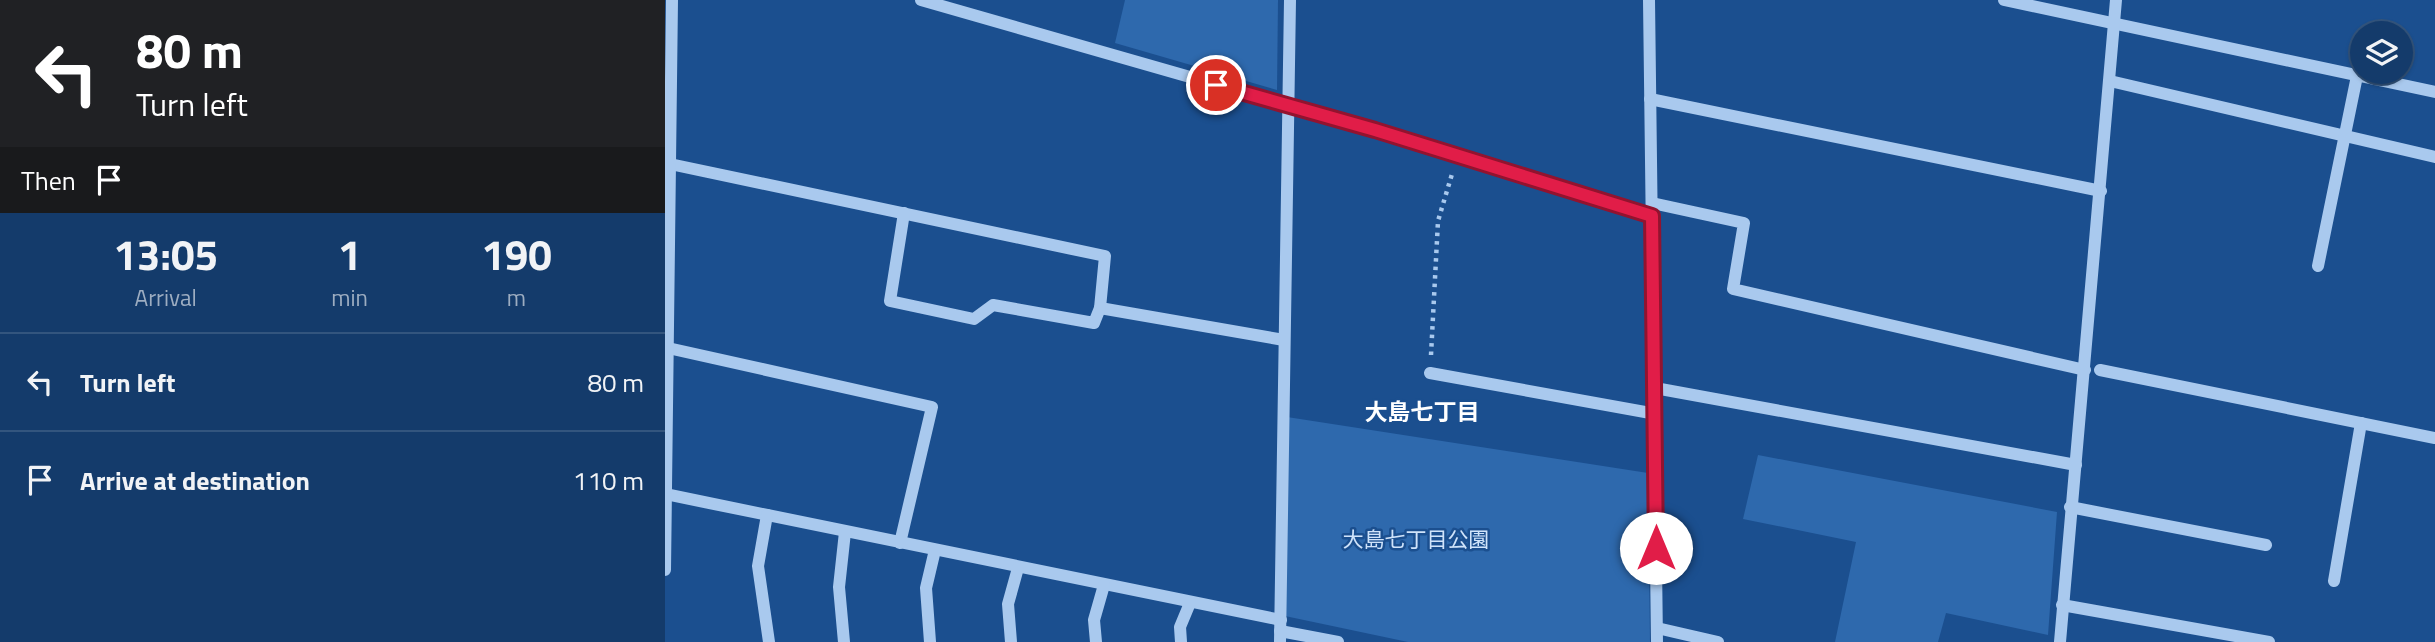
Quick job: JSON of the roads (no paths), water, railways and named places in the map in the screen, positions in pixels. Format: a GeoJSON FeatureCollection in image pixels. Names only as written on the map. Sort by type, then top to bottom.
{"type":"FeatureCollection","features":[{"type":"Feature","properties":{"kind":"street"},"geometry":{"type":"LineString","coordinates":[[665,570],[670,164],[668,133],[672,0]]}},
{"type":"Feature","properties":{"kind":"street"},"geometry":{"type":"LineString","coordinates":[[921,0],[1652,210],[1744,223],[1733,289],[2085,370]]}},
{"type":"Feature","properties":{"kind":"street"},"geometry":{"type":"LineString","coordinates":[[1280,631],[1290,0]]}},
{"type":"Feature","properties":{"kind":"street"},"geometry":{"type":"LineString","coordinates":[[1649,0],[1657,642]]}},
{"type":"Feature","properties":{"kind":"street"},"geometry":{"type":"LineString","coordinates":[[2004,0],[2350,74]]}},
{"type":"Feature","properties":{"kind":"street"},"geometry":{"type":"LineString","coordinates":[[2060,642],[2116,0]]}},
{"type":"Feature","properties":{"kind":"street"},"geometry":{"type":"LineString","coordinates":[[2110,81],[2435,157]]}},
{"type":"Feature","properties":{"kind":"street"},"geometry":{"type":"LineString","coordinates":[[2318,266],[2355,84]]}},
{"type":"Feature","properties":{"kind":"street"},"geometry":{"type":"LineString","coordinates":[[2396,84],[2435,92]]}},
{"type":"Feature","properties":{"kind":"street"},"geometry":{"type":"LineString","coordinates":[[1650,99],[2101,191]]}},
{"type":"Feature","properties":{"kind":"street"},"geometry":{"type":"LineString","coordinates":[[670,164],[904,213],[1105,256],[1100,308],[1094,323],[993,305],[974,319],[890,302],[904,213]]}},
{"type":"Feature","properties":{"kind":"street"},"geometry":{"type":"LineString","coordinates":[[1100,308],[1284,340]]}},
{"type":"Feature","properties":{"kind":"street"},"geometry":{"type":"LineString","coordinates":[[668,348],[932,407],[900,543]]}},
{"type":"Feature","properties":{"kind":"street"},"geometry":{"type":"LineString","coordinates":[[2100,370],[2435,438]]}},
{"type":"Feature","properties":{"kind":"street"},"geometry":{"type":"LineString","coordinates":[[1430,373],[1656,414]]}},
{"type":"Feature","properties":{"kind":"street"},"geometry":{"type":"LineString","coordinates":[[1655,388],[2076,465]]}},
{"type":"Feature","properties":{"kind":"street"},"geometry":{"type":"LineString","coordinates":[[2334,581],[2361,423]]}},
{"type":"Feature","properties":{"kind":"street"},"geometry":{"type":"LineString","coordinates":[[666,494],[1190,603],[1280,631],[1338,642]]}},
{"type":"Feature","properties":{"kind":"street"},"geometry":{"type":"LineString","coordinates":[[2070,507],[2266,545]]}},
{"type":"Feature","properties":{"kind":"street"},"geometry":{"type":"LineString","coordinates":[[767,515],[758,566],[769,642]]}},
{"type":"Feature","properties":{"kind":"street"},"geometry":{"type":"LineString","coordinates":[[843,642],[838,587],[845,532]]}},
{"type":"Feature","properties":{"kind":"street"},"geometry":{"type":"LineString","coordinates":[[930,642],[926,588],[935,550]]}},
{"type":"Feature","properties":{"kind":"street"},"geometry":{"type":"LineString","coordinates":[[1011,642],[1008,604],[1018,568]]}},
{"type":"Feature","properties":{"kind":"street"},"geometry":{"type":"LineString","coordinates":[[1096,642],[1094,620],[1104,585]]}},
{"type":"Feature","properties":{"kind":"street"},"geometry":{"type":"LineString","coordinates":[[1181,642],[1180,627],[1190,603]]}},
{"type":"Feature","properties":{"kind":"street"},"geometry":{"type":"LineString","coordinates":[[2062,605],[2269,642]]}},
{"type":"Feature","properties":{"kind":"street"},"geometry":{"type":"LineString","coordinates":[[1657,628],[1717,642]]}},
{"type":"Feature","properties":{"kind":"district","name":"大島七丁目"},"geometry":{"type":"Point","coordinates":[1422,412]}},
{"type":"Feature","properties":{"kind":"park label","name":"大島七丁目公園"},"geometry":{"type":"Point","coordinates":[1416,540]}}]}
